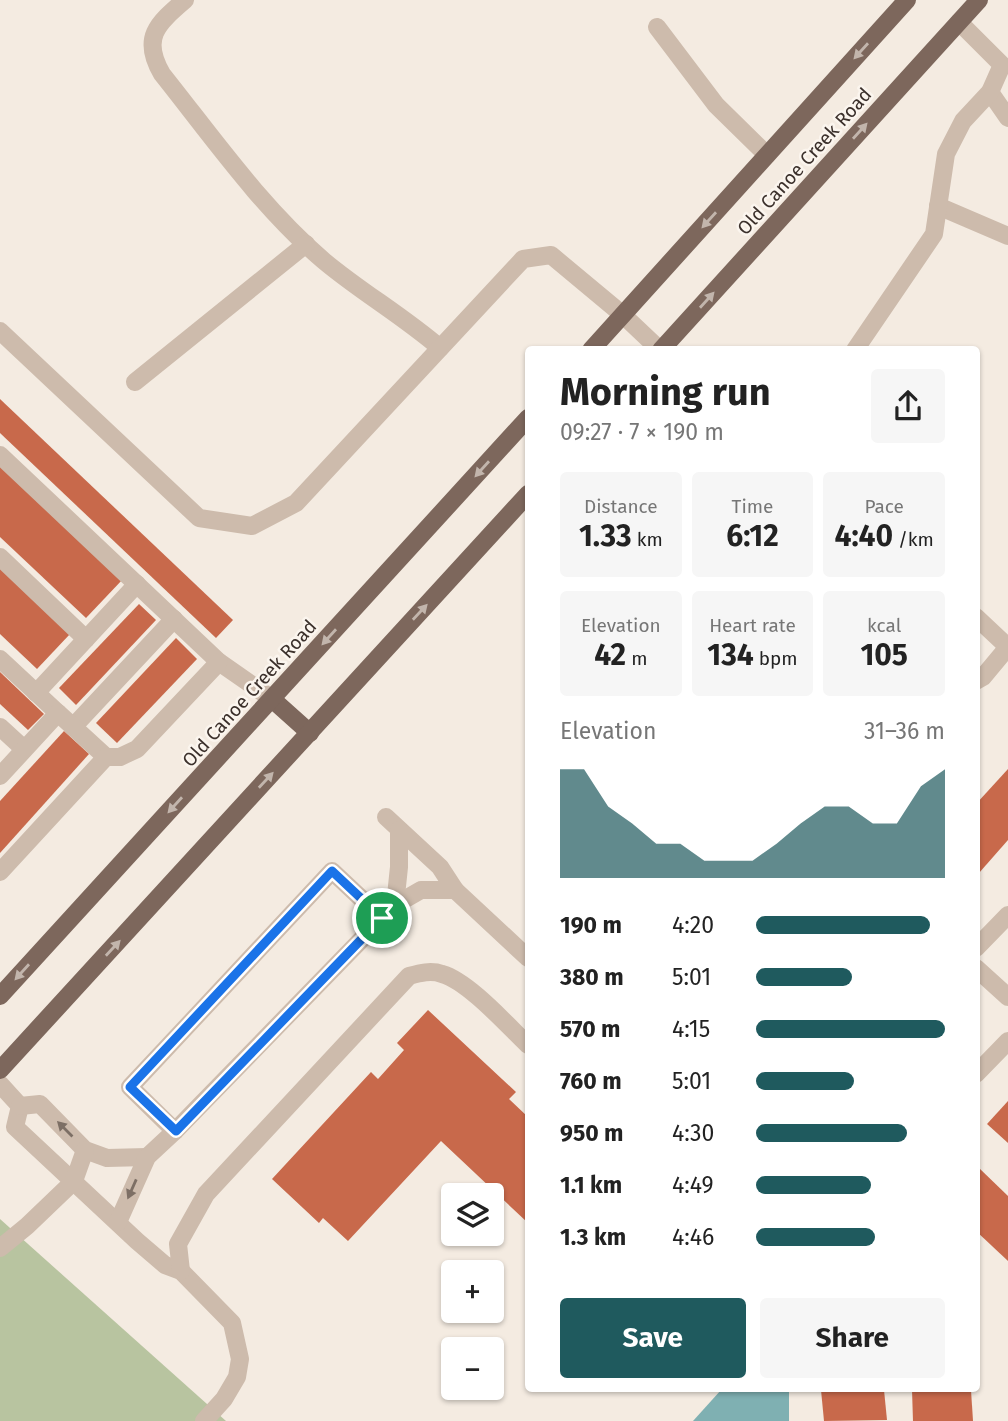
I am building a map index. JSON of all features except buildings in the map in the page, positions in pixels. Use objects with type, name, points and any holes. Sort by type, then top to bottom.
[{"type":"main road","name":"Old Canoe Creek Road","points":[[595,346],[907,0]]},
{"type":"main road","name":"Old Canoe Creek Road","points":[[664,346],[979,0]]},
{"type":"main road","name":"Old Canoe Creek Road","points":[[0,996],[525,421]]},
{"type":"main road","points":[[0,1070],[525,497]]},
{"type":"main road","points":[[272,699],[310,733]]},
{"type":"street","points":[[186,0],[169,14],[150,45],[153,58],[162,74],[265,204],[324,261],[440,348]]},
{"type":"street","points":[[858,346],[934,234],[946,154],[963,121],[990,92],[1005,64],[959,22]]},
{"type":"street","points":[[657,27],[716,106],[767,155]]},
{"type":"street","points":[[990,92],[1008,118]]},
{"type":"street","points":[[938,206],[1008,236]]},
{"type":"street","points":[[135,382],[306,244]]},
{"type":"street","points":[[0,331],[199,518],[252,526],[296,503],[523,259],[551,256],[623,315],[656,346]]},
{"type":"street","points":[[0,455],[137,584],[213,662],[272,699]]},
{"type":"street","points":[[0,557],[86,639]]},
{"type":"street","points":[[36,693],[137,584]]},
{"type":"street","points":[[74,727],[173,619]]},
{"type":"street","points":[[980,621],[1008,647],[980,679]]},
{"type":"street","points":[[0,659],[106,757],[120,757],[137,750],[213,662]]},
{"type":"street","points":[[0,776],[58,713]]},
{"type":"street","points":[[0,727],[24,749]]},
{"type":"street","points":[[0,872],[106,757]]},
{"type":"street","points":[[388,911],[399,867],[393,823],[440,867],[455,890],[525,955]]},
{"type":"street","points":[[176,1131],[130,1087],[332,871],[388,911]]},
{"type":"street","points":[[118,1222],[147,1157],[176,1131],[388,911],[421,890],[455,890]]},
{"type":"street","points":[[980,944],[1008,915]]},
{"type":"street","points":[[181,1271],[178,1244],[206,1194],[409,976],[427,972],[443,974],[462,984],[525,1042]]},
{"type":"street","points":[[980,972],[1008,997]]},
{"type":"street","points":[[980,1070],[1008,1041]]},
{"type":"street","points":[[0,1084],[20,1106]]},
{"type":"street","points":[[20,1106],[40,1104],[85,1150],[107,1158],[147,1157]]},
{"type":"street","points":[[20,1106],[15,1127],[165,1265],[181,1271],[232,1323],[240,1359],[237,1377],[224,1399],[204,1421]]},
{"type":"street","points":[[0,1248],[74,1181],[85,1150]]},
{"type":"green space","points":[[0,1219],[226,1421],[0,1421]]},
{"type":"water","points":[[719,1392],[789,1392],[789,1421],[693,1421]]},
{"type":"route","points":[[332,871],[382,918],[176,1131],[130,1087],[332,871]]}]
